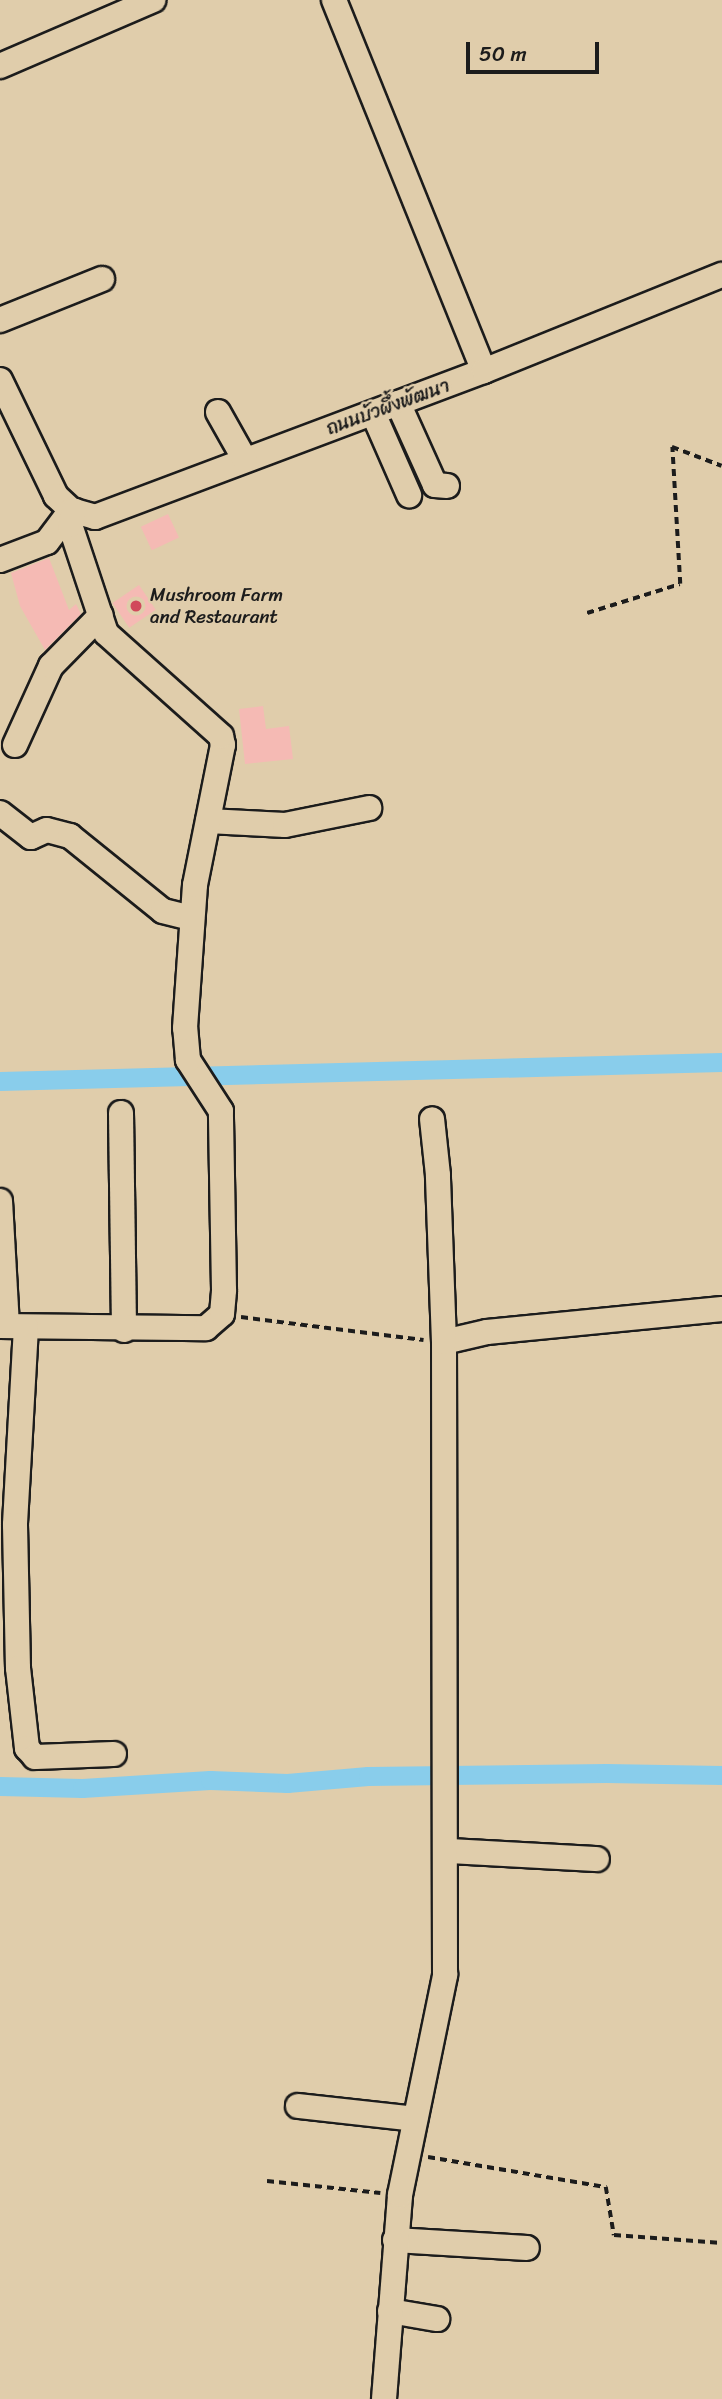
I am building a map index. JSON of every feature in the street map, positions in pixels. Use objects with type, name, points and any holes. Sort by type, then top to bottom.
[{"type":"street","points":[[0,66],[153,0]]},
{"type":"street","points":[[334,0],[484,371]]},
{"type":"street","name":"ถนนบัวผึ้งพัฒนา","points":[[67,506],[95,517],[484,371],[722,275]]},
{"type":"street","points":[[0,320],[102,279]]},
{"type":"street","points":[[0,380],[67,506],[70,525],[101,615],[114,643],[221,736],[221,764],[208,821],[192,918],[185,1028],[188,1060],[209,1087],[221,1111],[222,1314],[205,1328],[124,1330],[11,1327]]},
{"type":"street","points":[[398,403],[435,485],[447,486]]},
{"type":"street","points":[[218,412],[245,460]]},
{"type":"street","points":[[373,413],[409,495]]},
{"type":"street","points":[[0,560],[47,542],[67,506]]},
{"type":"street","points":[[15,744],[51,666],[101,615]]},
{"type":"street","points":[[208,821],[285,825],[369,808]]},
{"type":"street","points":[[0,813],[31,837],[58,830],[70,836],[163,911],[192,918]]},
{"type":"street","points":[[121,1114],[124,1330]]},
{"type":"street","points":[[384,2399],[400,2195],[445,1975],[447,1851],[444,1774],[444,1342],[438,1175],[432,1119]]},
{"type":"street","points":[[0,1201],[11,1327],[18,1668],[27,1748],[35,1757],[114,1754]]},
{"type":"street","points":[[444,1342],[500,1330],[722,1309]]},
{"type":"street","points":[[447,1851],[597,1859]]},
{"type":"street","points":[[298,2106],[415,2119]]},
{"type":"street","points":[[395,2240],[527,2248]]},
{"type":"street","points":[[390,2311],[437,2319]]},
{"type":"path","points":[[587,613],[680,584],[672,447],[722,466]]},
{"type":"path","points":[[222,1314],[444,1342]]},
{"type":"path","points":[[408,2154],[606,2187],[614,2235],[722,2243]]},
{"type":"path","points":[[267,2181],[400,2195]]},
{"type":"building","points":[[168,514],[179,538],[152,550],[141,527]]},
{"type":"building","points":[[49,558],[69,610],[76,604],[81,614],[45,650],[20,606],[11,573]]},
{"type":"building","points":[[139,585],[156,610],[129,628],[112,603]]},
{"type":"building","points":[[263,706],[266,729],[289,726],[293,759],[245,764],[239,709]]},
{"type":"waterway","points":[[0,1081],[722,1062]]},
{"type":"waterway","points":[[0,1786],[82,1788],[210,1780],[287,1783],[368,1776],[606,1773],[722,1775]]},
{"type":"place","name":"Mushroom Farm and Restaurant","points":[[136,606]]}]
